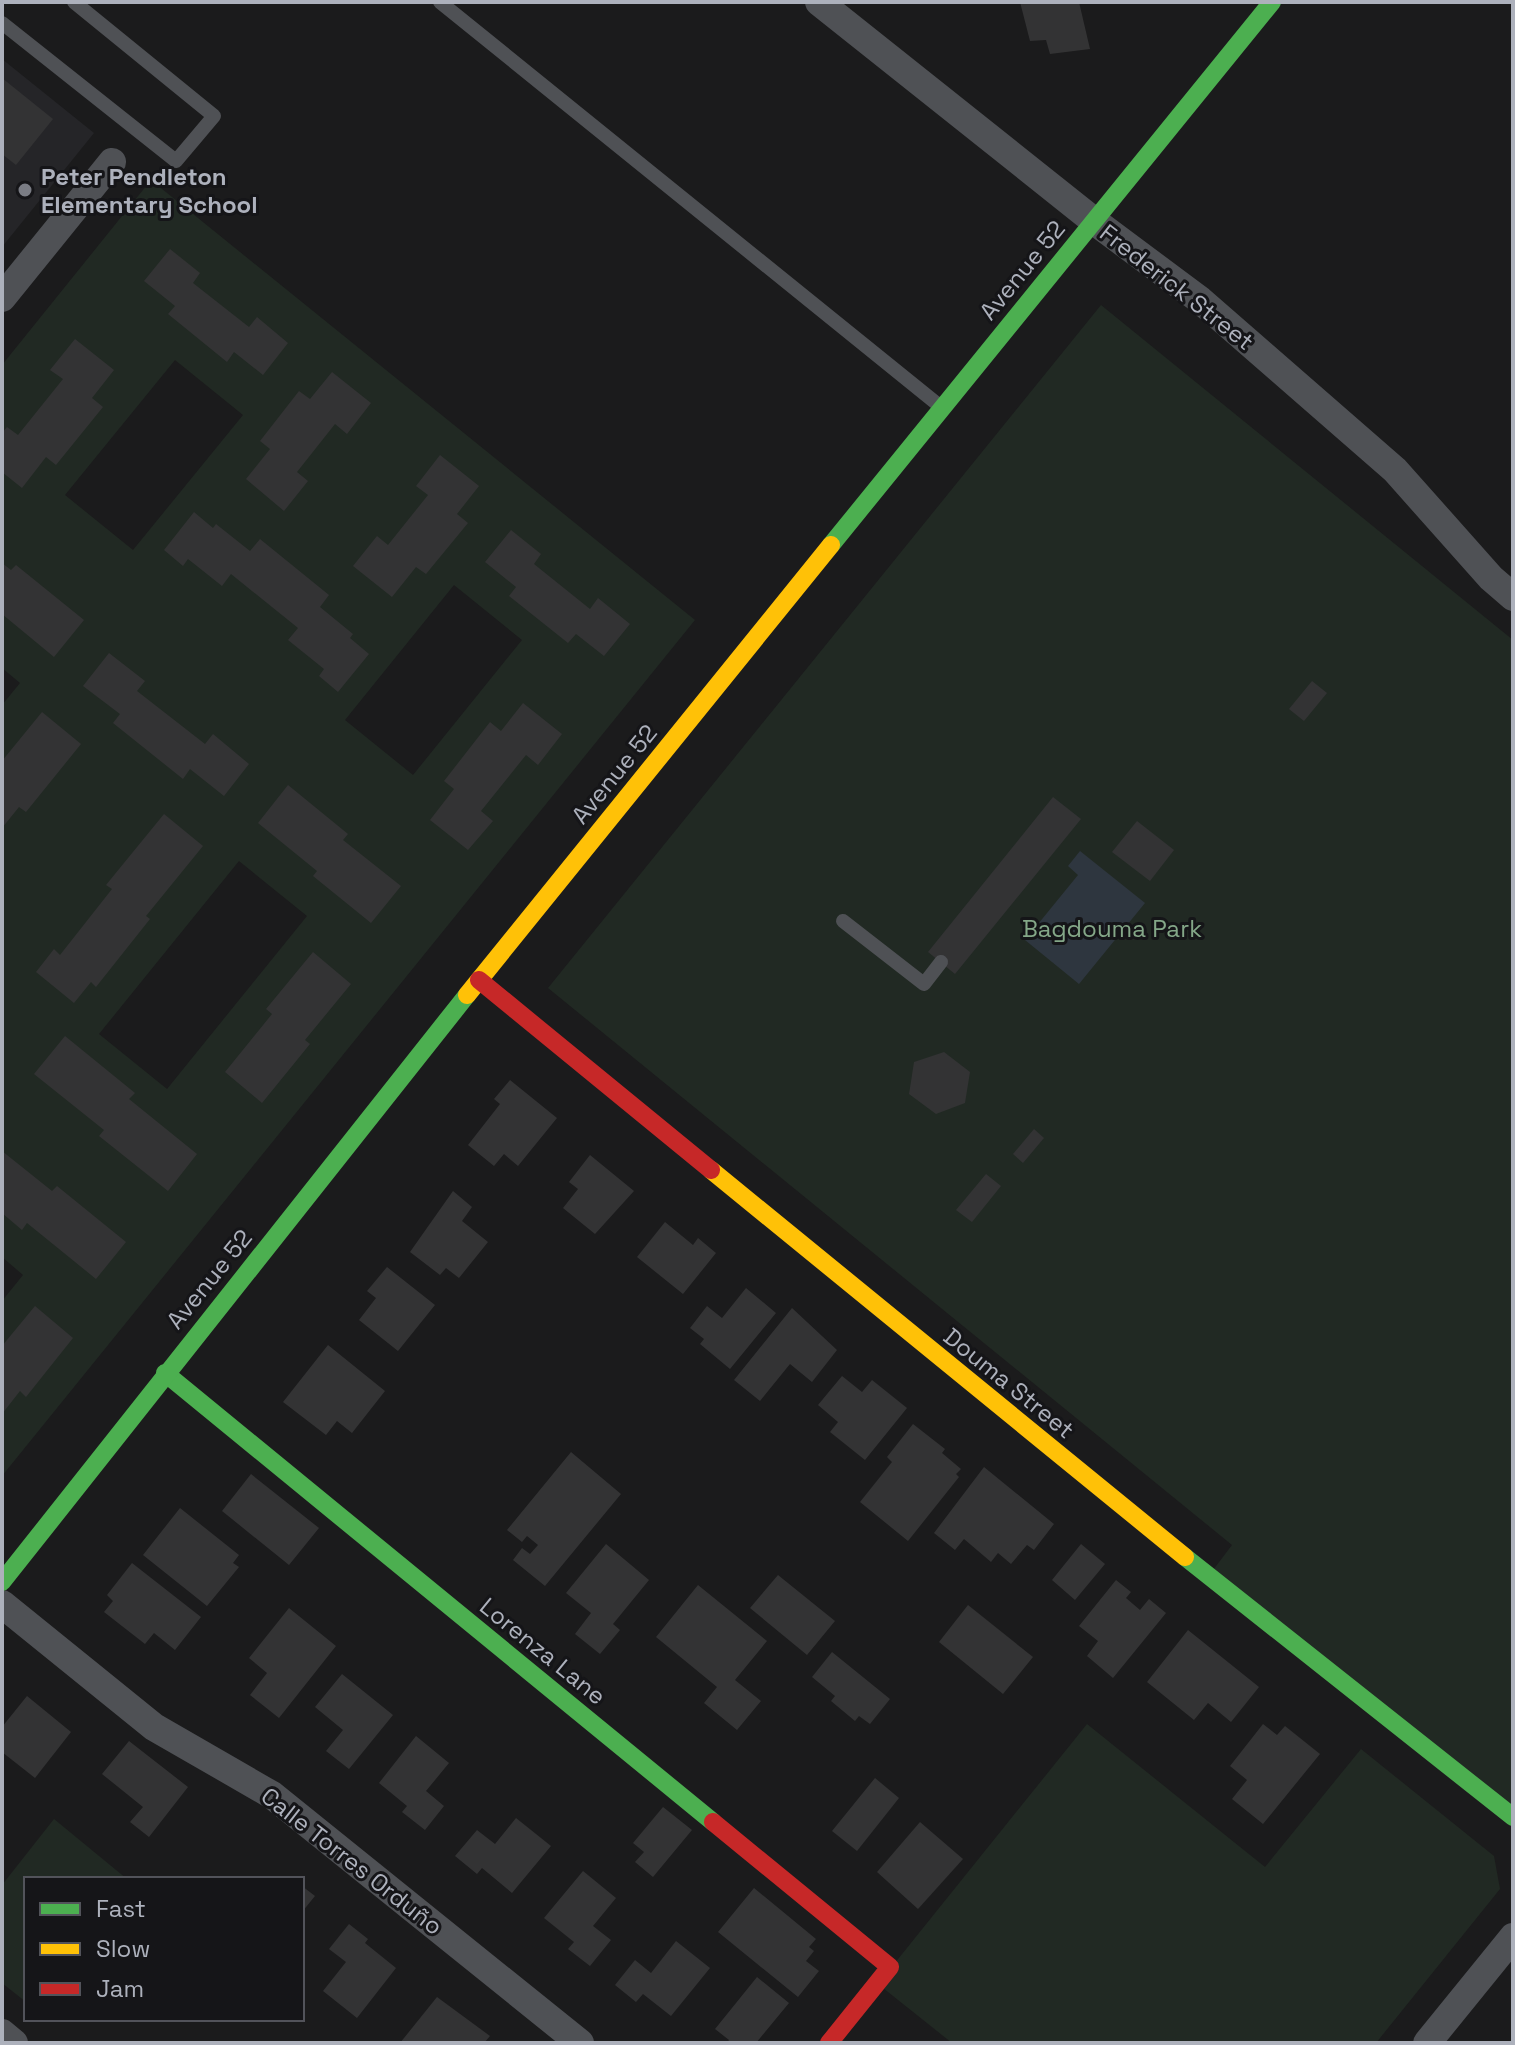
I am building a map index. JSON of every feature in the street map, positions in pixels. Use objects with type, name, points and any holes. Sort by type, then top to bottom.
[{"type":"street","name":"Frederick Street","points":[[819,2],[1094,221],[1200,300],[1395,470],[1491,578],[1513,597]]},
{"type":"street","name":"Avenue 52","points":[[2,1582],[479,980],[1272,2]]},
{"type":"street","points":[[2,298],[112,162]]},
{"type":"street","name":"Douma Street","points":[[479,980],[1262,1620],[1513,1817]]},
{"type":"street","name":"Lorenza Lane","points":[[165,1373],[890,1967],[829,2043]]},
{"type":"street","name":"Calle Torres Orduño","points":[[2,1604],[154,1727],[272,1795],[580,2043]]},
{"type":"street","points":[[1427,2043],[1513,1937]]},
{"type":"street","points":[[2,2033],[14,2043]]},
{"type":"lane","points":[[2,23],[176,161],[214,116],[74,2]]},
{"type":"lane","points":[[440,2],[941,407]]},
{"type":"lane","points":[[843,921],[924,984],[941,962]]},
{"type":"shaded area","name":"Peter Pendleton Elementary School","points":[[2,59],[94,133],[2,247]]},
{"type":"shaded area","points":[[1080,851],[1145,903],[1079,984],[1025,940],[1078,875],[1068,866]]},
{"type":"green space","points":[[151,180],[695,620],[2,1476],[2,1301],[23,1275],[2,1257],[2,705],[20,683],[2,668],[2,365]],"holes":[[[175,360],[243,415],[133,550],[65,495]],[[454,585],[522,640],[413,775],[345,720]],[[239,861],[307,916],[167,1089],[99,1034]]]},
{"type":"green space","name":"Bagdouma Park","points":[[1101,305],[1513,640],[1513,1827],[1207,1578],[1232,1545],[548,988]]},
{"type":"green space","points":[[1087,1724],[1265,1867],[1361,1749],[1494,1856],[1500,1889],[1376,2043],[952,2043],[878,1984]]},
{"type":"green space","points":[[54,1819],[125,1877],[24,1877],[24,2000],[2,1983],[2,1885]]},
{"type":"building","points":[[1020,2],[1079,2],[1090,49],[1050,54],[1046,40],[1030,41]]},
{"type":"building","points":[[2,78],[53,119],[16,165],[2,154]]},
{"type":"building","points":[[170,249],[200,273],[193,283],[249,327],[257,317],[288,343],[263,375],[234,352],[227,362],[168,314],[175,306],[144,281]]},
{"type":"building","points":[[75,339],[114,370],[92,398],[103,407],[56,465],[46,457],[22,488],[2,472],[2,433],[7,427],[18,435],[63,379],[50,370]]},
{"type":"building","points":[[332,372],[371,403],[347,434],[335,424],[297,472],[308,481],[284,511],[246,479],[270,449],[260,441],[299,391],[310,399]]},
{"type":"building","points":[[440,455],[479,486],[457,514],[468,523],[426,574],[416,567],[392,597],[353,566],[377,536],[388,545],[428,495],[416,486]]},
{"type":"building","points":[[194,512],[213,528],[216,524],[250,551],[260,539],[329,595],[320,607],[353,634],[350,638],[369,654],[338,692],[319,676],[324,669],[288,640],[298,628],[231,574],[222,586],[188,559],[183,566],[164,550]]},
{"type":"building","points":[[511,530],[541,554],[534,564],[590,609],[598,598],[630,624],[604,656],[576,634],[568,643],[509,596],[516,587],[485,562]]},
{"type":"building","points":[[2,563],[11,570],[16,565],[84,620],[54,657],[2,614]]},
{"type":"building","points":[[109,653],[145,681],[137,691],[205,744],[213,734],[249,764],[224,796],[190,769],[183,779],[113,723],[120,714],[83,686]]},
{"type":"building","points":[[1312,681],[1327,693],[1304,721],[1289,709]]},
{"type":"building","points":[[523,703],[562,734],[538,765],[526,755],[481,811],[493,821],[468,850],[430,820],[454,789],[444,781],[490,722],[501,731]]},
{"type":"building","points":[[42,712],[81,744],[26,812],[19,807],[2,828],[2,761]]},
{"type":"building","points":[[288,785],[348,834],[343,840],[401,886],[371,923],[313,876],[317,871],[258,823]]},
{"type":"building","points":[[1053,797],[1081,819],[955,974],[928,952]]},
{"type":"building","points":[[164,814],[203,846],[146,916],[150,919],[96,987],[91,982],[74,1003],[36,972],[54,949],[60,955],[112,889],[106,885]]},
{"type":"building","points":[[1137,821],[1174,850],[1150,881],[1112,852]]},
{"type":"building","points":[[313,952],[351,984],[305,1040],[310,1044],[262,1103],[225,1072],[272,1014],[266,1009]]},
{"type":"building","points":[[65,1036],[135,1093],[129,1099],[197,1154],[168,1191],[99,1136],[104,1130],[34,1074]]},
{"type":"building","points":[[944,1052],[970,1072],[965,1103],[936,1114],[909,1094],[914,1062]]},
{"type":"building","points":[[510,1080],[557,1118],[518,1166],[504,1154],[494,1166],[468,1145],[500,1104],[494,1099]]},
{"type":"building","points":[[1034,1129],[1044,1138],[1023,1163],[1013,1154]]},
{"type":"building","points":[[2,1151],[52,1191],[57,1186],[126,1242],[96,1279],[27,1223],[22,1230],[2,1213]]},
{"type":"building","points":[[590,1155],[634,1191],[595,1234],[563,1208],[578,1189],[569,1182]]},
{"type":"building","points":[[986,1174],[1001,1186],[972,1222],[956,1210]]},
{"type":"building","points":[[453,1191],[472,1207],[462,1221],[488,1242],[459,1278],[446,1268],[440,1275],[410,1252]]},
{"type":"building","points":[[665,1222],[693,1245],[698,1238],[716,1253],[683,1294],[637,1257]]},
{"type":"building","points":[[387,1267],[435,1305],[398,1351],[359,1320],[376,1298],[367,1291]]},
{"type":"building","points":[[746,1288],[776,1313],[730,1369],[700,1344],[704,1339],[690,1328],[707,1306],[722,1318]]},
{"type":"building","points":[[35,1306],[73,1338],[26,1397],[20,1391],[2,1414],[2,1346]]},
{"type":"building","points":[[792,1308],[837,1350],[812,1382],[790,1364],[760,1401],[734,1380]]},
{"type":"building","points":[[328,1345],[385,1391],[352,1433],[337,1421],[326,1435],[283,1402]]},
{"type":"building","points":[[842,1376],[862,1392],[872,1380],[907,1408],[865,1460],[830,1432],[838,1422],[818,1405]]},
{"type":"building","points":[[913,1424],[945,1449],[942,1453],[961,1469],[956,1474],[959,1477],[908,1541],[860,1502],[892,1462],[887,1457]]},
{"type":"building","points":[[571,1452],[621,1494],[545,1586],[513,1560],[522,1548],[530,1554],[538,1545],[527,1536],[522,1542],[507,1530]]},
{"type":"building","points":[[984,1467],[1054,1524],[1034,1550],[1027,1545],[1011,1564],[998,1553],[991,1562],[964,1539],[955,1550],[934,1533]]},
{"type":"building","points":[[251,1474],[319,1528],[289,1565],[222,1511]]},
{"type":"building","points":[[180,1508],[239,1555],[233,1563],[239,1567],[207,1606],[143,1555]]},
{"type":"building","points":[[606,1544],[649,1580],[613,1624],[620,1630],[600,1654],[575,1634],[591,1613],[566,1593]]},
{"type":"building","points":[[1081,1544],[1105,1564],[1075,1600],[1052,1580]]},
{"type":"building","points":[[132,1563],[201,1617],[175,1650],[154,1633],[145,1644],[104,1612],[113,1601],[107,1595]]},
{"type":"building","points":[[778,1575],[835,1621],[807,1655],[750,1608]]},
{"type":"building","points":[[1116,1580],[1131,1592],[1126,1598],[1140,1610],[1149,1599],[1166,1613],[1113,1678],[1087,1656],[1098,1641],[1079,1626]]},
{"type":"building","points":[[698,1585],[767,1641],[735,1680],[761,1701],[737,1730],[704,1703],[717,1687],[656,1637]]},
{"type":"building","points":[[968,1605],[1033,1657],[1003,1694],[939,1642]]},
{"type":"building","points":[[289,1608],[336,1646],[279,1718],[250,1695],[267,1673],[249,1658]]},
{"type":"building","points":[[1188,1630],[1259,1687],[1231,1722],[1208,1703],[1194,1720],[1147,1682]]},
{"type":"building","points":[[832,1652],[890,1699],[870,1724],[859,1716],[855,1721],[831,1701],[835,1696],[812,1677]]},
{"type":"building","points":[[342,1674],[393,1715],[349,1769],[326,1751],[343,1730],[315,1707]]},
{"type":"building","points":[[27,1696],[71,1732],[35,1778],[2,1752],[2,1727]]},
{"type":"building","points":[[1263,1724],[1277,1735],[1285,1726],[1320,1754],[1263,1824],[1232,1799],[1247,1780],[1230,1766]]},
{"type":"building","points":[[416,1736],[449,1763],[426,1791],[444,1806],[425,1830],[402,1812],[407,1806],[379,1783]]},
{"type":"building","points":[[129,1741],[188,1787],[149,1837],[130,1822],[143,1807],[102,1774]]},
{"type":"building","points":[[875,1778],[899,1798],[857,1851],[832,1831]]},
{"type":"building","points":[[663,1807],[692,1830],[653,1877],[635,1862],[644,1852],[633,1843]]},
{"type":"building","points":[[516,1818],[551,1846],[512,1893],[482,1868],[477,1874],[455,1856],[477,1830],[495,1844]]},
{"type":"building","points":[[920,1822],[963,1859],[918,1909],[877,1872]]},
{"type":"building","points":[[583,1871],[616,1898],[593,1926],[611,1940],[590,1966],[568,1949],[574,1942],[544,1918]]},
{"type":"building","points":[[304,1888],[315,1896],[304,1910]]},
{"type":"building","points":[[754,1888],[816,1939],[809,1947],[814,1951],[806,1961],[819,1971],[798,1997],[718,1932]]},
{"type":"building","points":[[349,1924],[368,1939],[365,1943],[396,1968],[357,2018],[323,1991],[346,1962],[329,1949]]},
{"type":"building","points":[[676,1941],[710,1968],[671,2016],[643,1994],[636,2002],[615,1985],[635,1960],[651,1973]]},
{"type":"building","points":[[757,1977],[789,2003],[756,2043],[727,2043],[729,2040],[715,2029]]},
{"type":"building","points":[[437,1997],[490,2036],[484,2043],[400,2043]]},
{"type":"traffic: fast","points":[[831,545],[1272,2]]},
{"type":"traffic: fast","points":[[2,1582],[467,995]]},
{"type":"traffic: fast","points":[[165,1373],[713,1822]]},
{"type":"traffic: fast","points":[[1185,1557],[1513,1817]]},
{"type":"traffic: slow","points":[[467,995],[831,545]]},
{"type":"traffic: slow","points":[[711,1170],[1185,1557]]},
{"type":"traffic: jam","points":[[479,980],[711,1170]]},
{"type":"traffic: jam","points":[[713,1822],[890,1967],[829,2043]]},
{"type":"place","name":"Peter Pendleton Elementary School","points":[[25,190]]}]
